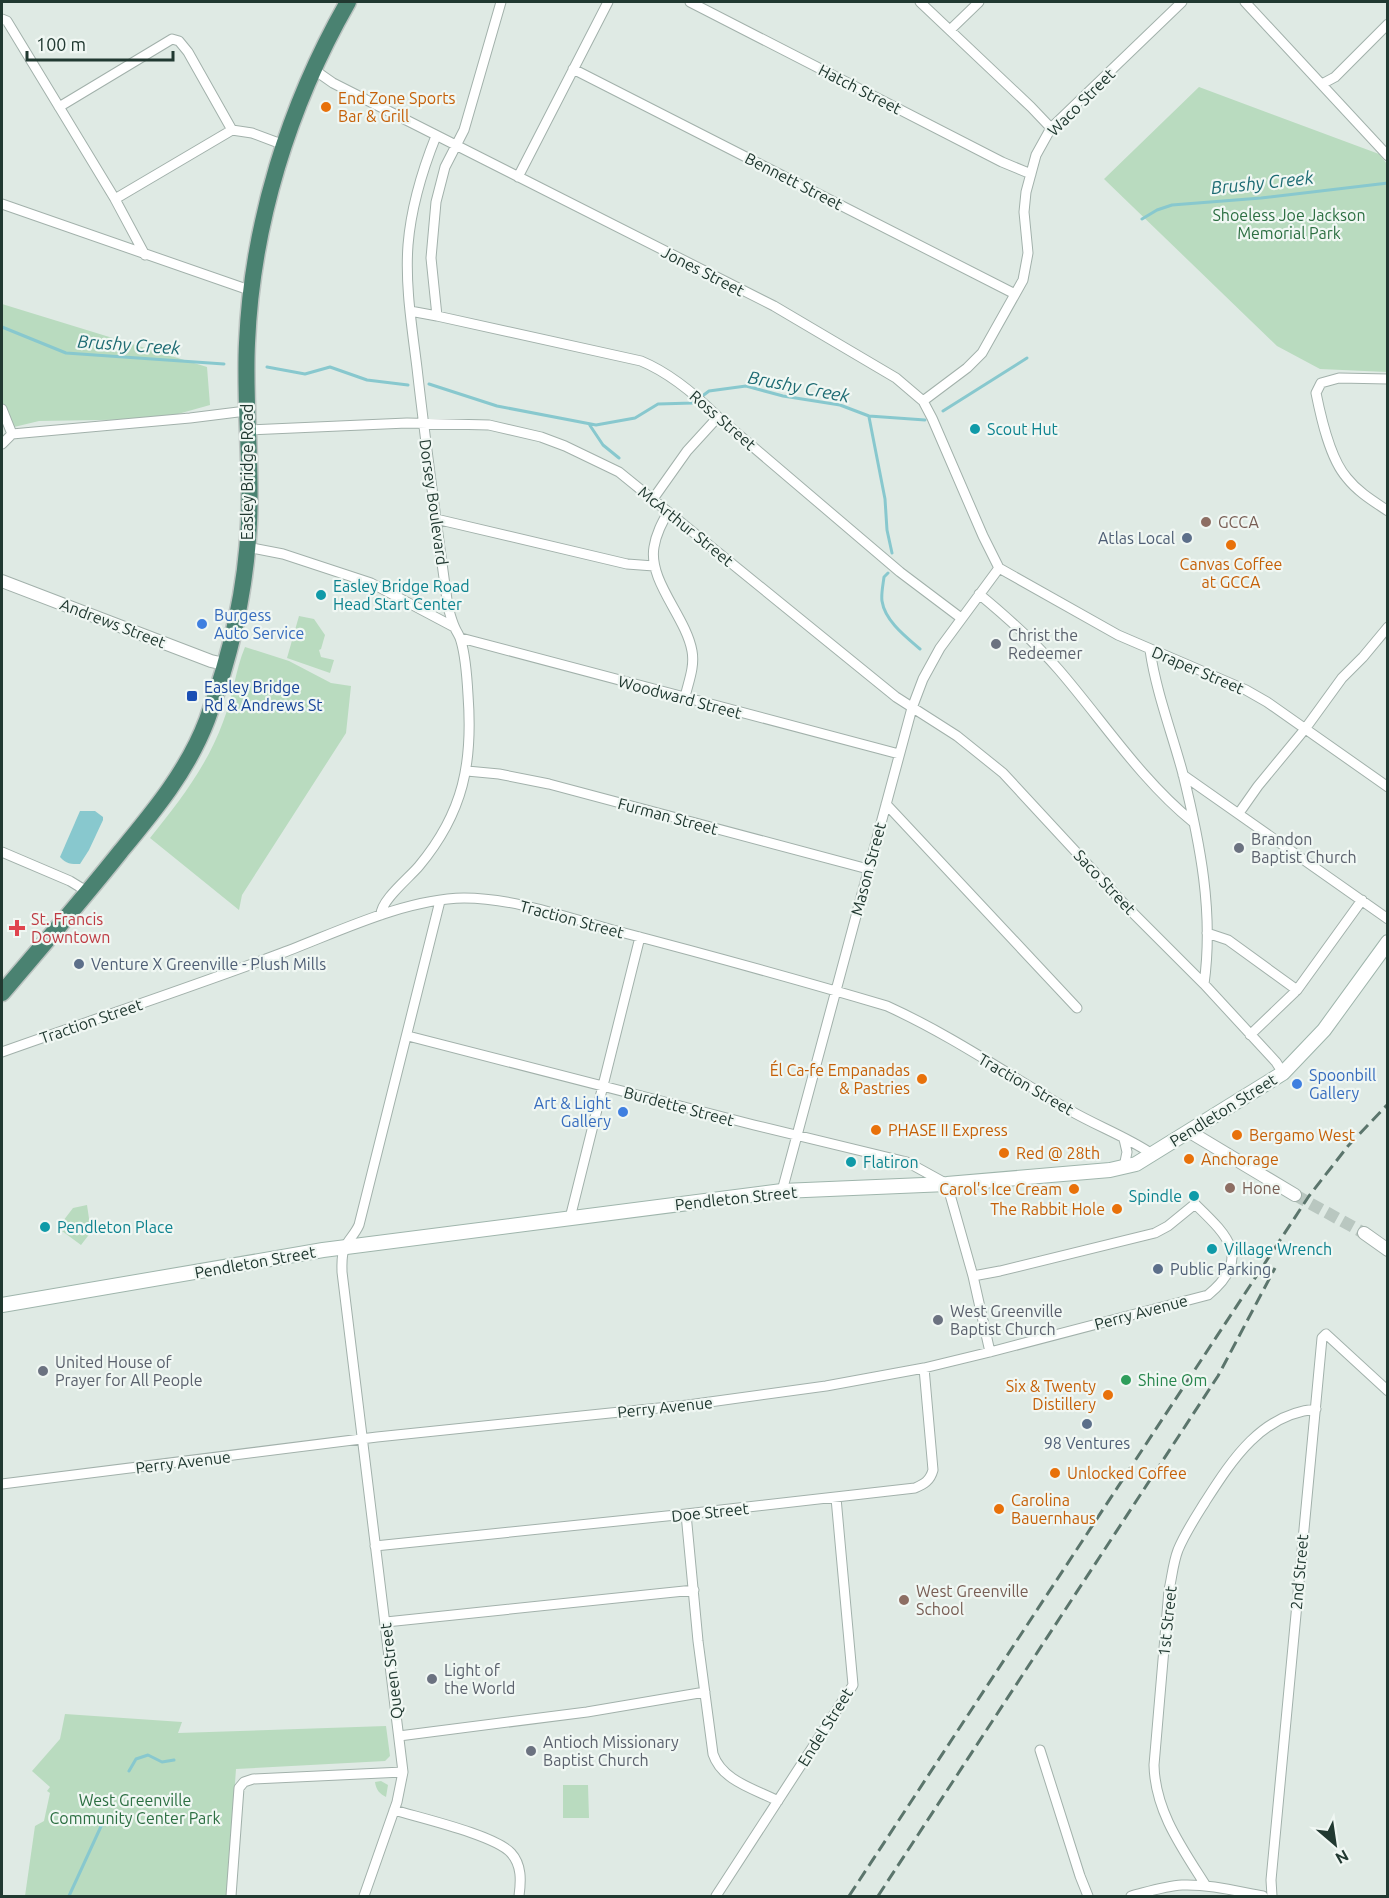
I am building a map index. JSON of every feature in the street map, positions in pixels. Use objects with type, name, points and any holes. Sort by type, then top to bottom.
[{"type":"highway","name":"Easley Bridge Road","points":[[2,993],[167,794],[191,756],[207,719],[224,664],[239,602],[247,548],[249,502],[246,411],[247,345],[252,291],[263,225],[284,145],[312,69],[348,2]]},
{"type":"main road","name":"Pendleton Street","points":[[2,1305],[345,1248],[782,1191],[947,1184],[1110,1170],[1136,1164],[1283,1073],[1324,1030],[1388,942]]},
{"type":"street","points":[[410,311],[437,316],[431,258],[433,219],[445,167],[470,112],[501,2]]},
{"type":"street","points":[[518,177],[608,2]]},
{"type":"street","name":"Hatch Street","points":[[690,2],[1002,162],[1031,174]]},
{"type":"street","points":[[920,2],[1051,128]]},
{"type":"street","points":[[950,30],[979,2]]},
{"type":"street","name":"Waco Street","points":[[923,401],[968,369],[982,353],[1023,279],[1028,262],[1025,201],[1036,155],[1051,128],[1182,2]]},
{"type":"street","points":[[1245,2],[1388,156]]},
{"type":"street","points":[[3,19],[59,107],[145,255]]},
{"type":"street","points":[[1322,84],[1335,77],[1388,24]]},
{"type":"street","points":[[59,107],[172,39],[179,42],[188,52],[232,130]]},
{"type":"street","name":"Jones Street","points":[[312,69],[333,83],[436,136],[774,306],[896,378],[923,401],[988,549],[999,568]]},
{"type":"street","name":"Bennett Street","points":[[573,69],[1015,294]]},
{"type":"street","points":[[114,199],[232,130],[252,133],[284,145]]},
{"type":"street","name":"Dorsey Boulevard","points":[[381,915],[381,910],[388,900],[420,865],[448,823],[467,771],[470,728],[465,661],[461,638],[454,627],[448,607],[423,424],[407,268],[410,228],[418,189],[436,136]]},
{"type":"street","points":[[2,204],[252,291]]},
{"type":"street","name":"Ross Street","points":[[437,316],[641,361],[664,372],[697,396],[718,417],[900,572],[961,618]]},
{"type":"street","points":[[1388,379],[1326,380],[1318,386],[1316,393],[1326,433],[1341,471],[1353,485],[1388,511]]},
{"type":"street","points":[[2,409],[12,434]]},
{"type":"street","points":[[2,444],[12,434],[246,411]]},
{"type":"street","points":[[653,499],[687,451],[718,417]]},
{"type":"street","name":"McArthur Street","points":[[247,430],[423,424],[489,425],[541,437],[606,465],[653,499],[912,708]]},
{"type":"street","points":[[668,512],[657,536],[654,566],[692,651],[692,668],[685,697]]},
{"type":"street","points":[[436,519],[627,564],[654,566]]},
{"type":"street","points":[[247,548],[283,554],[355,577],[383,589],[454,627]]},
{"type":"street","name":"Mason Street","points":[[782,1191],[912,708],[931,662],[999,568]]},
{"type":"street","name":"Draper Street","points":[[999,568],[1087,618],[1150,650],[1189,664],[1246,690],[1388,788]]},
{"type":"street","name":"Andrews Street","points":[[2,581],[224,664]]},
{"type":"street","points":[[979,594],[1037,646],[1133,760],[1193,822]]},
{"type":"street","points":[[1239,813],[1342,678],[1388,627]]},
{"type":"street","name":"Woodward Street","points":[[461,638],[899,754]]},
{"type":"street","points":[[1377,641],[1387,647]]},
{"type":"street","points":[[1150,650],[1153,670],[1183,775],[1205,878],[1207,933],[1204,984]]},
{"type":"street","name":"Saco Street","points":[[912,708],[957,736],[1003,773],[1127,907],[1204,984],[1276,1062],[1283,1073]]},
{"type":"street","name":"Furman Street","points":[[467,771],[507,775],[549,784],[868,869]]},
{"type":"street","points":[[1183,775],[1388,919]]},
{"type":"street","points":[[886,804],[1077,1008]]},
{"type":"street","points":[[2,852],[70,880],[88,892]]},
{"type":"street","name":"Traction Street","points":[[2,1052],[381,915],[440,901],[462,898],[487,899],[513,903],[887,1006],[915,1019],[1073,1112],[1140,1145],[1152,1154]]},
{"type":"street","points":[[1250,1035],[1297,990],[1362,900]]},
{"type":"street","points":[[345,1248],[358,1225],[408,1036],[440,901]]},
{"type":"street","points":[[1207,933],[1228,940],[1297,990]]},
{"type":"street","points":[[570,1218],[640,937]]},
{"type":"street","name":"Burdette Street","points":[[408,1036],[907,1162],[947,1184]]},
{"type":"street","points":[[1190,1132],[1295,1195]]},
{"type":"street","points":[[1124,1139],[1127,1152],[1124,1167]]},
{"type":"street","points":[[947,1184],[973,1276],[990,1352]]},
{"type":"street","name":"Perry Avenue","points":[[2,1484],[363,1439],[699,1404],[826,1386],[924,1368],[1208,1295],[1226,1277],[1232,1255],[1230,1242],[1195,1204],[1161,1231],[973,1276]]},
{"type":"street","points":[[1364,1233],[1388,1250]]},
{"type":"street","name":"Queen Street","points":[[345,1248],[342,1272],[404,1772],[401,1790],[364,1896]]},
{"type":"street","name":"2nd Street","points":[[1272,1896],[1271,1880],[1277,1806],[1322,1338],[1326,1334],[1339,1344],[1388,1391]]},
{"type":"street","name":"Doe Street","points":[[375,1546],[915,1488],[925,1484],[931,1477],[933,1458],[924,1368]]},
{"type":"street","name":"1st Street","points":[[1206,1886],[1164,1815],[1155,1781],[1155,1753],[1173,1565],[1186,1533],[1242,1448],[1258,1433],[1282,1418],[1301,1410],[1316,1409]]},
{"type":"street","name":"Endel Street","points":[[716,1896],[853,1685],[836,1498]]},
{"type":"street","points":[[686,1514],[705,1692],[712,1748],[717,1764],[734,1779],[778,1801]]},
{"type":"street","points":[[386,1622],[694,1590]]},
{"type":"street","points":[[399,1736],[587,1712],[705,1692]]},
{"type":"street","points":[[1040,1750],[1088,1896]]},
{"type":"street","points":[[231,1896],[239,1788],[244,1782],[253,1779],[404,1772]]},
{"type":"street","points":[[394,1810],[496,1841],[512,1853],[521,1871],[519,1896]]},
{"type":"street","points":[[1131,1896],[1180,1885],[1206,1886],[1263,1896]]},
{"type":"green space","name":"Shoeless Joe Jackson Memorial Park","points":[[1199,87],[1379,154],[1387,164],[1387,372],[1320,369],[1277,346],[1104,179]]},
{"type":"green space","points":[[2,304],[207,367],[210,405],[160,419],[39,421],[10,428],[2,422]]},
{"type":"green space","points":[[299,616],[314,619],[325,635],[319,650],[321,657],[334,660],[330,673],[287,658]]},
{"type":"green space","points":[[245,647],[289,661],[331,683],[351,686],[346,733],[242,895],[239,910],[150,838],[182,797],[209,754],[226,713]]},
{"type":"green space","points":[[87,1205],[91,1232],[81,1245],[62,1231],[69,1230],[68,1224],[60,1225],[73,1208]]},
{"type":"green space","name":"West Greenville Community Center Park","points":[[65,1714],[182,1722],[178,1733],[386,1726],[390,1756],[385,1761],[236,1769],[227,1896],[25,1896],[35,1826],[44,1821],[50,1793],[47,1791],[50,1787],[32,1771],[60,1739]]},
{"type":"green space","points":[[381,1781],[388,1785],[386,1797],[379,1791],[375,1782]]},
{"type":"green space","points":[[563,1785],[588,1785],[589,1818],[563,1818]]},
{"type":"water","points":[[80,811],[95,811],[103,817],[103,820],[80,864],[71,864],[60,857]]},
{"type":"waterway","name":"Brushy Creek","points":[[1142,219],[1157,210],[1172,205],[1261,198],[1388,183]]},
{"type":"waterway","name":"Brushy Creek","points":[[2,327],[66,353],[224,364]]},
{"type":"waterway","name":"Brushy Creek","points":[[943,411],[1027,358]]},
{"type":"waterway","name":"Brushy Creek","points":[[267,367],[305,374],[330,367],[367,380],[408,385]]},
{"type":"waterway","name":"Brushy Creek","points":[[429,384],[497,406],[596,425],[635,418],[658,404],[693,403],[709,391],[746,386],[783,396],[840,405],[869,416],[925,420]]},
{"type":"waterway","points":[[869,417],[885,499],[887,530],[892,553]]},
{"type":"waterway","points":[[589,424],[603,445],[619,458]]},
{"type":"waterway","points":[[888,573],[884,577],[882,589],[884,608],[897,628],[920,649]]},
{"type":"waterway","points":[[129,1771],[136,1759],[148,1755],[162,1762],[174,1760]]},
{"type":"waterway","points":[[69,1896],[103,1822]]},
{"type":"tunnel","points":[[1295,1195],[1364,1233]]},
{"type":"railway","points":[[849,1896],[1309,1196],[1348,1146],[1388,1104]]},
{"type":"railway","points":[[878,1896],[1218,1376],[1275,1268]]},
{"type":"place","name":"End Zone Sports Bar & Grill","points":[[326,107]]},
{"type":"place","name":"Scout Hut","points":[[975,429]]},
{"type":"place","name":"GCCA","points":[[1206,522]]},
{"type":"place","name":"Atlas Local","points":[[1187,538]]},
{"type":"place","name":"Canvas Coffee at GCCA","points":[[1231,545]]},
{"type":"place","name":"Easley Bridge Road Head Start Center","points":[[321,595]]},
{"type":"place","name":"Burgess Auto Service","points":[[202,624]]},
{"type":"place","name":"Christ the Redeemer","points":[[996,644]]},
{"type":"place","name":"Easley Bridge Rd & Andrews St","points":[[192,696]]},
{"type":"place","name":"Brandon Baptist Church","points":[[1239,848]]},
{"type":"place","name":"St. Francis Downtown","points":[[17,928]]},
{"type":"place","name":"Venture X Greenville - Plush Mills","points":[[79,964]]},
{"type":"place","name":"Él Ca-fe Empanadas & Pastries","points":[[922,1079]]},
{"type":"place","name":"Spoonbill Gallery","points":[[1297,1084]]},
{"type":"place","name":"Art & Light Gallery","points":[[623,1112]]},
{"type":"place","name":"PHASE II Express","points":[[876,1130]]},
{"type":"place","name":"Bergamo West","points":[[1237,1135]]},
{"type":"place","name":"Red @ 28th","points":[[1004,1153]]},
{"type":"place","name":"Anchorage","points":[[1189,1159]]},
{"type":"place","name":"Flatiron","points":[[851,1162]]},
{"type":"place","name":"Hone","points":[[1230,1188]]},
{"type":"place","name":"Carol's Ice Cream","points":[[1074,1189]]},
{"type":"place","name":"Spindle","points":[[1194,1196]]},
{"type":"place","name":"The Rabbit Hole","points":[[1117,1209]]},
{"type":"place","name":"Pendleton Place","points":[[45,1227]]},
{"type":"place","name":"Village Wrench","points":[[1212,1249]]},
{"type":"place","name":"Public Parking","points":[[1158,1269]]},
{"type":"place","name":"West Greenville Baptist Church","points":[[938,1320]]},
{"type":"place","name":"United House of Prayer for All People","points":[[43,1371]]},
{"type":"place","name":"Shine Om","points":[[1126,1380]]},
{"type":"place","name":"Six & Twenty Distillery","points":[[1108,1395]]},
{"type":"place","name":"98 Ventures","points":[[1087,1424]]},
{"type":"place","name":"Unlocked Coffee","points":[[1055,1473]]},
{"type":"place","name":"Carolina Bauernhaus","points":[[999,1509]]},
{"type":"place","name":"West Greenville School","points":[[904,1600]]},
{"type":"place","name":"Light of the World","points":[[432,1679]]},
{"type":"place","name":"Antioch Missionary Baptist Church","points":[[531,1751]]}]
